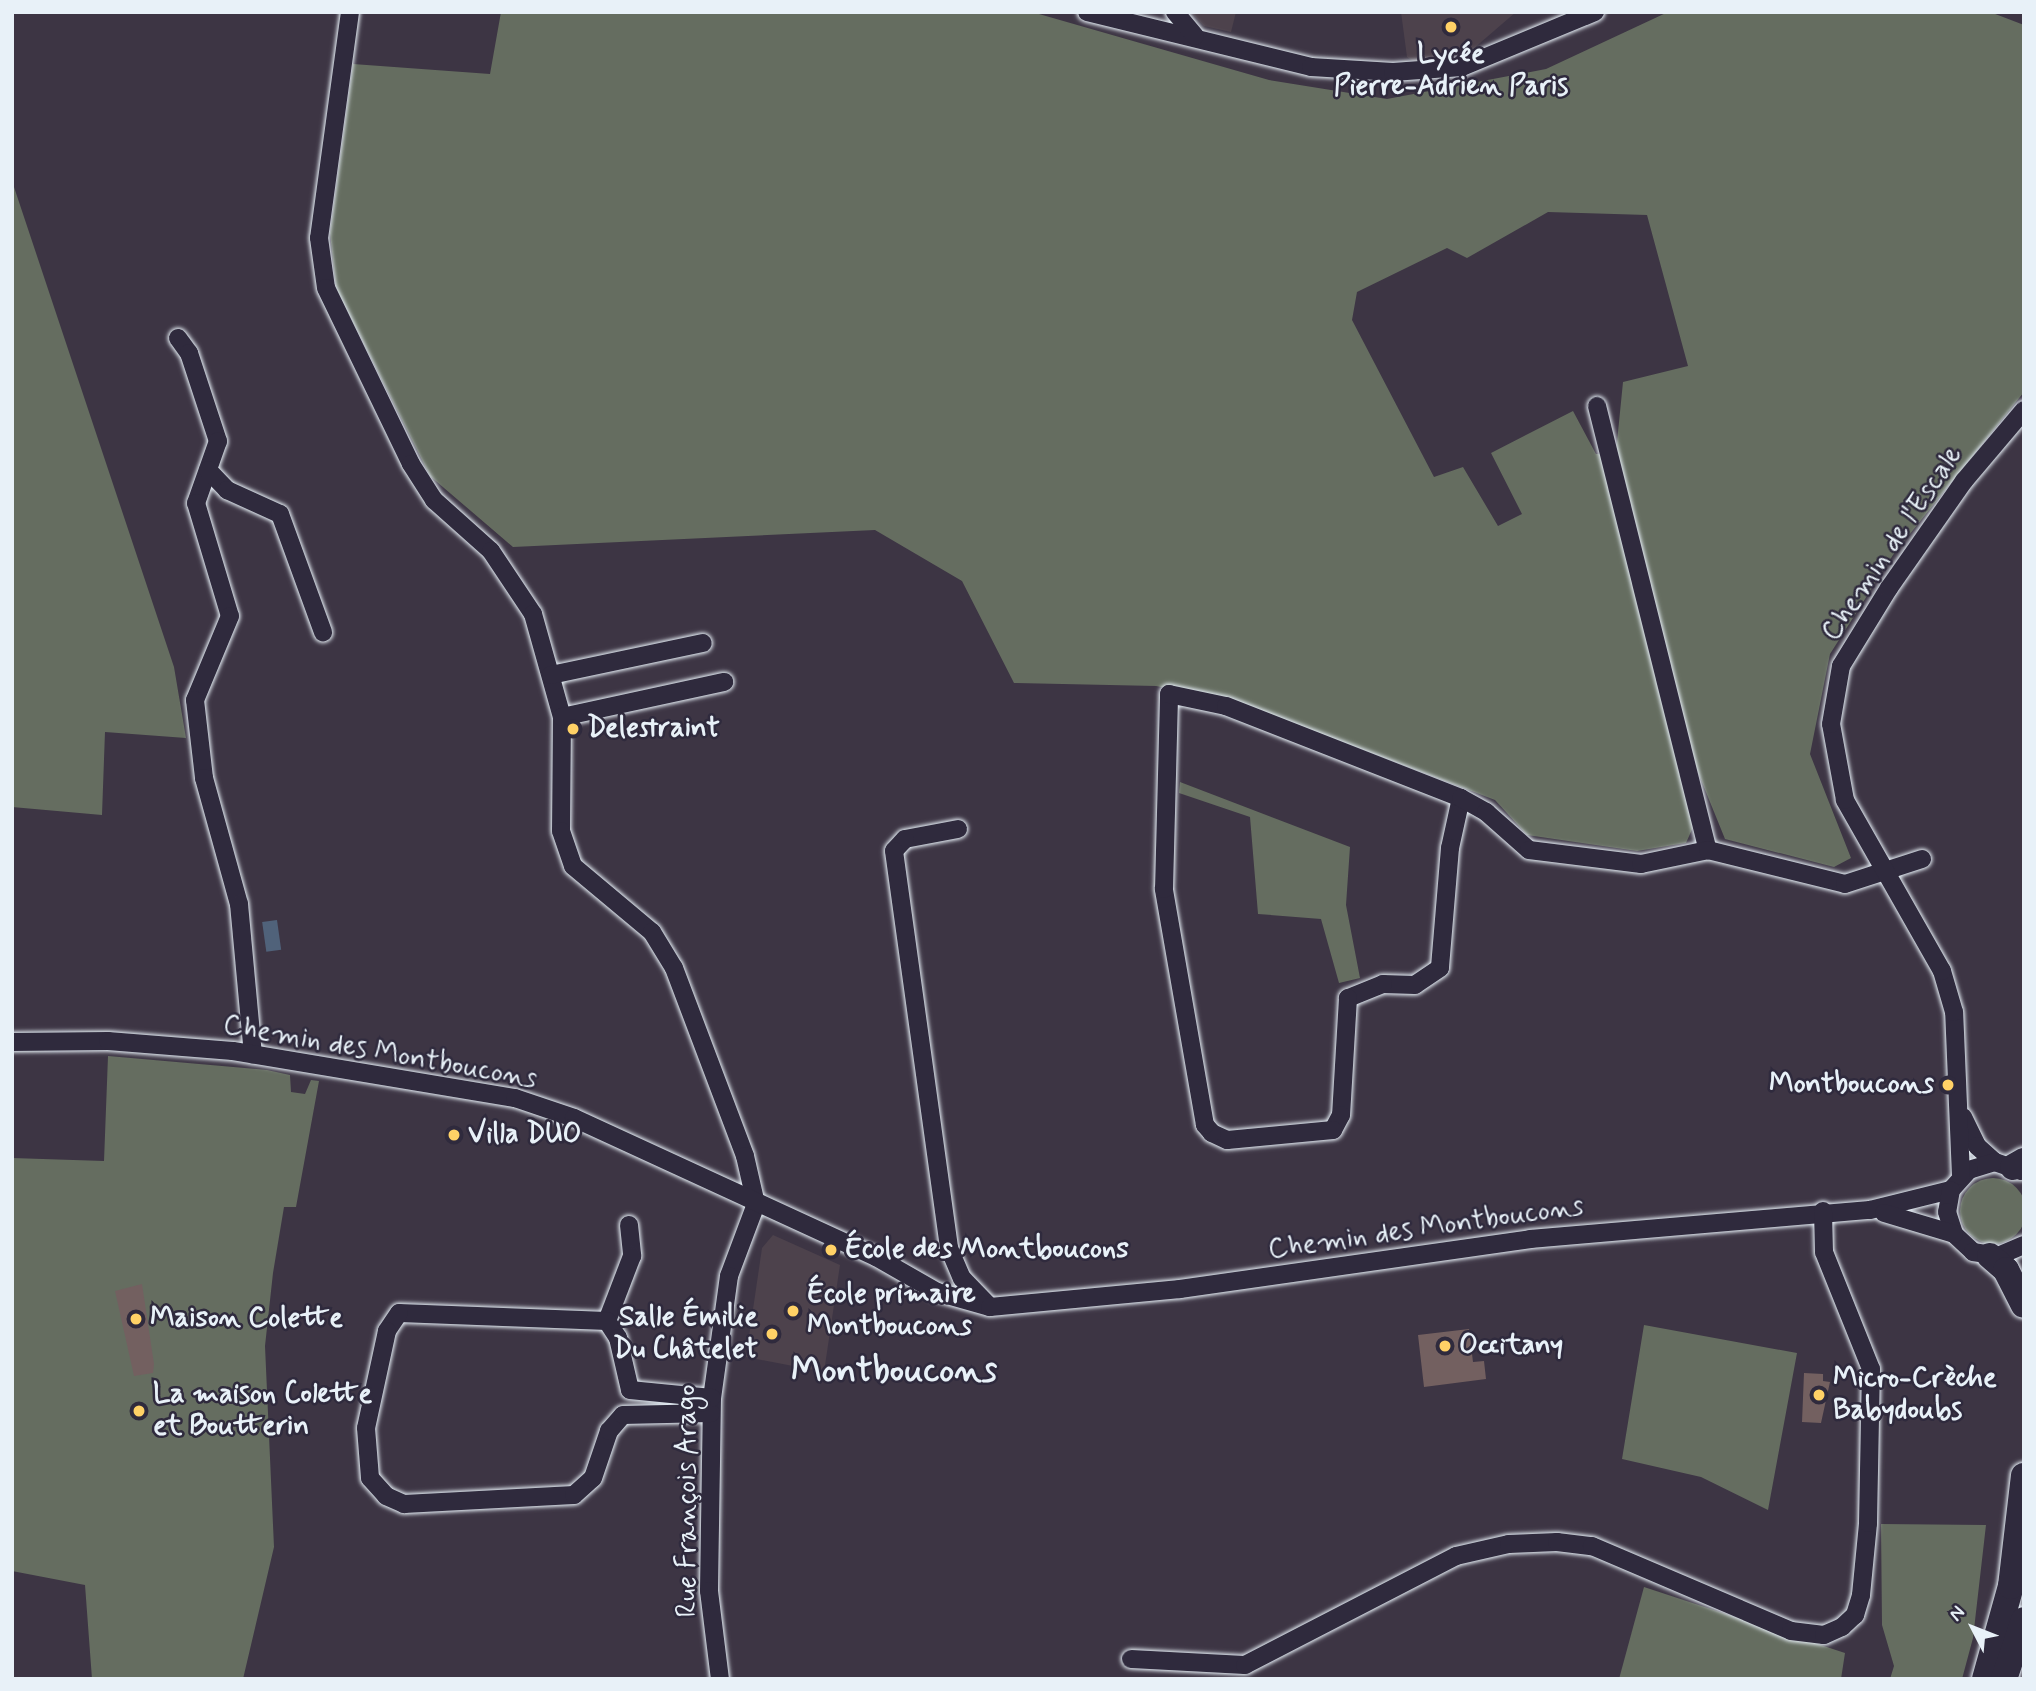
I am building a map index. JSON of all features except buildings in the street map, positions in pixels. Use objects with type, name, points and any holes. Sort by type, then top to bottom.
[{"type":"highway","points":[[1990,1256],[2006,1270],[2024,1305]]},
{"type":"highway","points":[[1985,1679],[2011,1586],[2024,1476]]},
{"type":"highway","points":[[2004,1679],[2024,1620]]},
{"type":"street","points":[[350,12],[319,238],[326,288],[411,464],[434,500],[491,551],[518,586],[533,614],[562,717],[561,831],[573,866],[652,932],[674,968],[745,1156],[756,1204]]},
{"type":"street","points":[[1087,12],[1195,36],[1311,67],[1393,72],[1462,67],[1595,12]]},
{"type":"street","points":[[1175,12],[1195,36]]},
{"type":"street","points":[[178,338],[189,353],[218,441],[196,503],[230,615],[195,700],[204,778],[239,904],[253,1054]]},
{"type":"street","points":[[1597,406],[1708,850]]},
{"type":"street","name":"Chemin de l'Escale","points":[[1954,1234],[1947,1212],[1956,1183],[1959,1111],[1954,1012],[1942,971],[1920,926],[1885,875],[1845,800],[1834,755],[1831,724],[1841,666],[1964,481],[2024,410]]},
{"type":"street","points":[[208,470],[227,490],[280,514],[323,632]]},
{"type":"street","points":[[551,675],[703,643]]},
{"type":"street","points":[[562,717],[724,682]]},
{"type":"street","points":[[1461,798],[1450,848],[1440,968],[1415,985],[1383,984],[1348,998],[1341,1115],[1334,1130],[1227,1140],[1212,1133],[1205,1125],[1164,889],[1170,694],[1226,706],[1461,798],[1486,811],[1529,850],[1641,864],[1708,850],[1845,884],[1885,875],[1922,859]]},
{"type":"street","points":[[958,829],[905,839],[894,851],[949,1248],[962,1278],[990,1307]]},
{"type":"street","name":"Chemin des Montboucons","points":[[12,1042],[108,1041],[253,1054],[514,1098],[573,1118],[876,1257],[937,1292],[990,1307],[1180,1289],[1530,1239],[1823,1211],[1870,1210],[2014,1166]]},
{"type":"street","name":"Chemin de l'Escale","points":[[1959,1111],[1977,1146],[2014,1166]]},
{"type":"street","name":"Rue François Arago","points":[[720,1679],[709,1591],[711,1406],[729,1276],[754,1222],[756,1204]]},
{"type":"street","name":"Chemin des Montboucons","points":[[1870,1210],[1954,1234]]},
{"type":"street","points":[[1131,1659],[1245,1665],[1272,1656],[1431,1567],[1521,1544],[1592,1546],[1791,1632],[1824,1635],[1842,1627],[1856,1615],[1861,1595],[1868,1523],[1871,1369],[1824,1252],[1823,1211]]},
{"type":"street","points":[[607,1321],[632,1256],[629,1225]]},
{"type":"street","points":[[1954,1234],[1973,1252],[1990,1256],[2024,1245]]},
{"type":"street","points":[[607,1321],[399,1313],[387,1331],[366,1428],[370,1478],[386,1496],[404,1504],[574,1495],[593,1478],[609,1431],[623,1415],[711,1406]]},
{"type":"street","points":[[607,1321],[618,1338],[630,1390],[711,1406]]},
{"type":"shaded area","points":[[1191,12],[1236,12],[1231,32],[1204,26]]},
{"type":"shaded area","name":"Lycée Pierre-Adrien Paris","points":[[1401,12],[1516,12],[1473,49],[1413,61],[1407,57]]},
{"type":"shaded area","name":"École primaire Montboucons","points":[[773,1235],[840,1265],[824,1372],[746,1357],[762,1248]]},
{"type":"green space","points":[[501,12],[1032,12],[1269,80],[1387,99],[1546,69],[1668,12],[1990,12],[2024,25],[2024,392],[1893,555],[1830,654],[1810,754],[1851,858],[1834,867],[1725,839],[1695,765],[1616,452],[1623,382],[1688,366],[1647,215],[1548,212],[1467,258],[1447,248],[1357,292],[1352,320],[1434,477],[1463,467],[1498,526],[1522,514],[1491,453],[1573,411],[1596,454],[1602,454],[1697,818],[1686,843],[1637,851],[1527,835],[1495,800],[1238,702],[1156,686],[1014,683],[962,581],[875,530],[513,547],[430,476],[336,288],[330,233],[353,64],[490,74]]},
{"type":"green space","points":[[12,181],[174,667],[186,738],[105,732],[102,815],[12,807]]},
{"type":"green space","points":[[1180,782],[1350,847],[1346,905],[1360,978],[1339,983],[1321,919],[1258,914],[1250,817],[1179,793]]},
{"type":"green space","name":"La maison Colette et Boutterin","points":[[108,1056],[267,1070],[290,1075],[291,1092],[305,1094],[311,1080],[319,1081],[296,1207],[284,1207],[273,1273],[265,1346],[274,1547],[243,1679],[92,1679],[85,1585],[12,1571],[12,1158],[104,1161]]},
{"type":"green space","points":[[1986,1178],[2000,1178],[2012,1183],[2021,1192],[2026,1211],[2024,1224],[2017,1235],[2000,1244],[1986,1244],[1974,1239],[1965,1230],[1960,1218],[1960,1204],[1965,1192],[1974,1183]]},
{"type":"green space","points":[[1644,1325],[1797,1353],[1768,1510],[1701,1477],[1622,1459]]},
{"type":"green space","points":[[1881,1524],[1986,1525],[1973,1638],[1962,1679],[1890,1679],[1894,1666],[1882,1625]]},
{"type":"green space","points":[[1644,1587],[1845,1653],[1841,1679],[1619,1679]]},
{"type":"water","points":[[277,920],[281,950],[266,952],[262,922]]},
{"type":"place","name":"Lycée Pierre-Adrien Paris","points":[[1451,27]]},
{"type":"place","name":"Delestraint","points":[[573,729]]},
{"type":"place","name":"Montboucons","points":[[1948,1085]]},
{"type":"place","name":"Villa DUO","points":[[454,1135]]},
{"type":"place","name":"École des Montboucons","points":[[831,1250]]},
{"type":"place","name":"École primaire Montboucons","points":[[793,1311]]},
{"type":"place","name":"Maison Colette","points":[[136,1319]]},
{"type":"place","name":"Salle Émilie Du Châtelet","points":[[772,1334]]},
{"type":"place","name":"Occitany","points":[[1445,1346]]},
{"type":"place","name":"Micro-Crèche Babydoubs","points":[[1819,1395]]},
{"type":"place","name":"La maison Colette et Boutterin","points":[[139,1411]]},
{"type":"district","name":"Montboucons","points":[[894,1371]]}]
